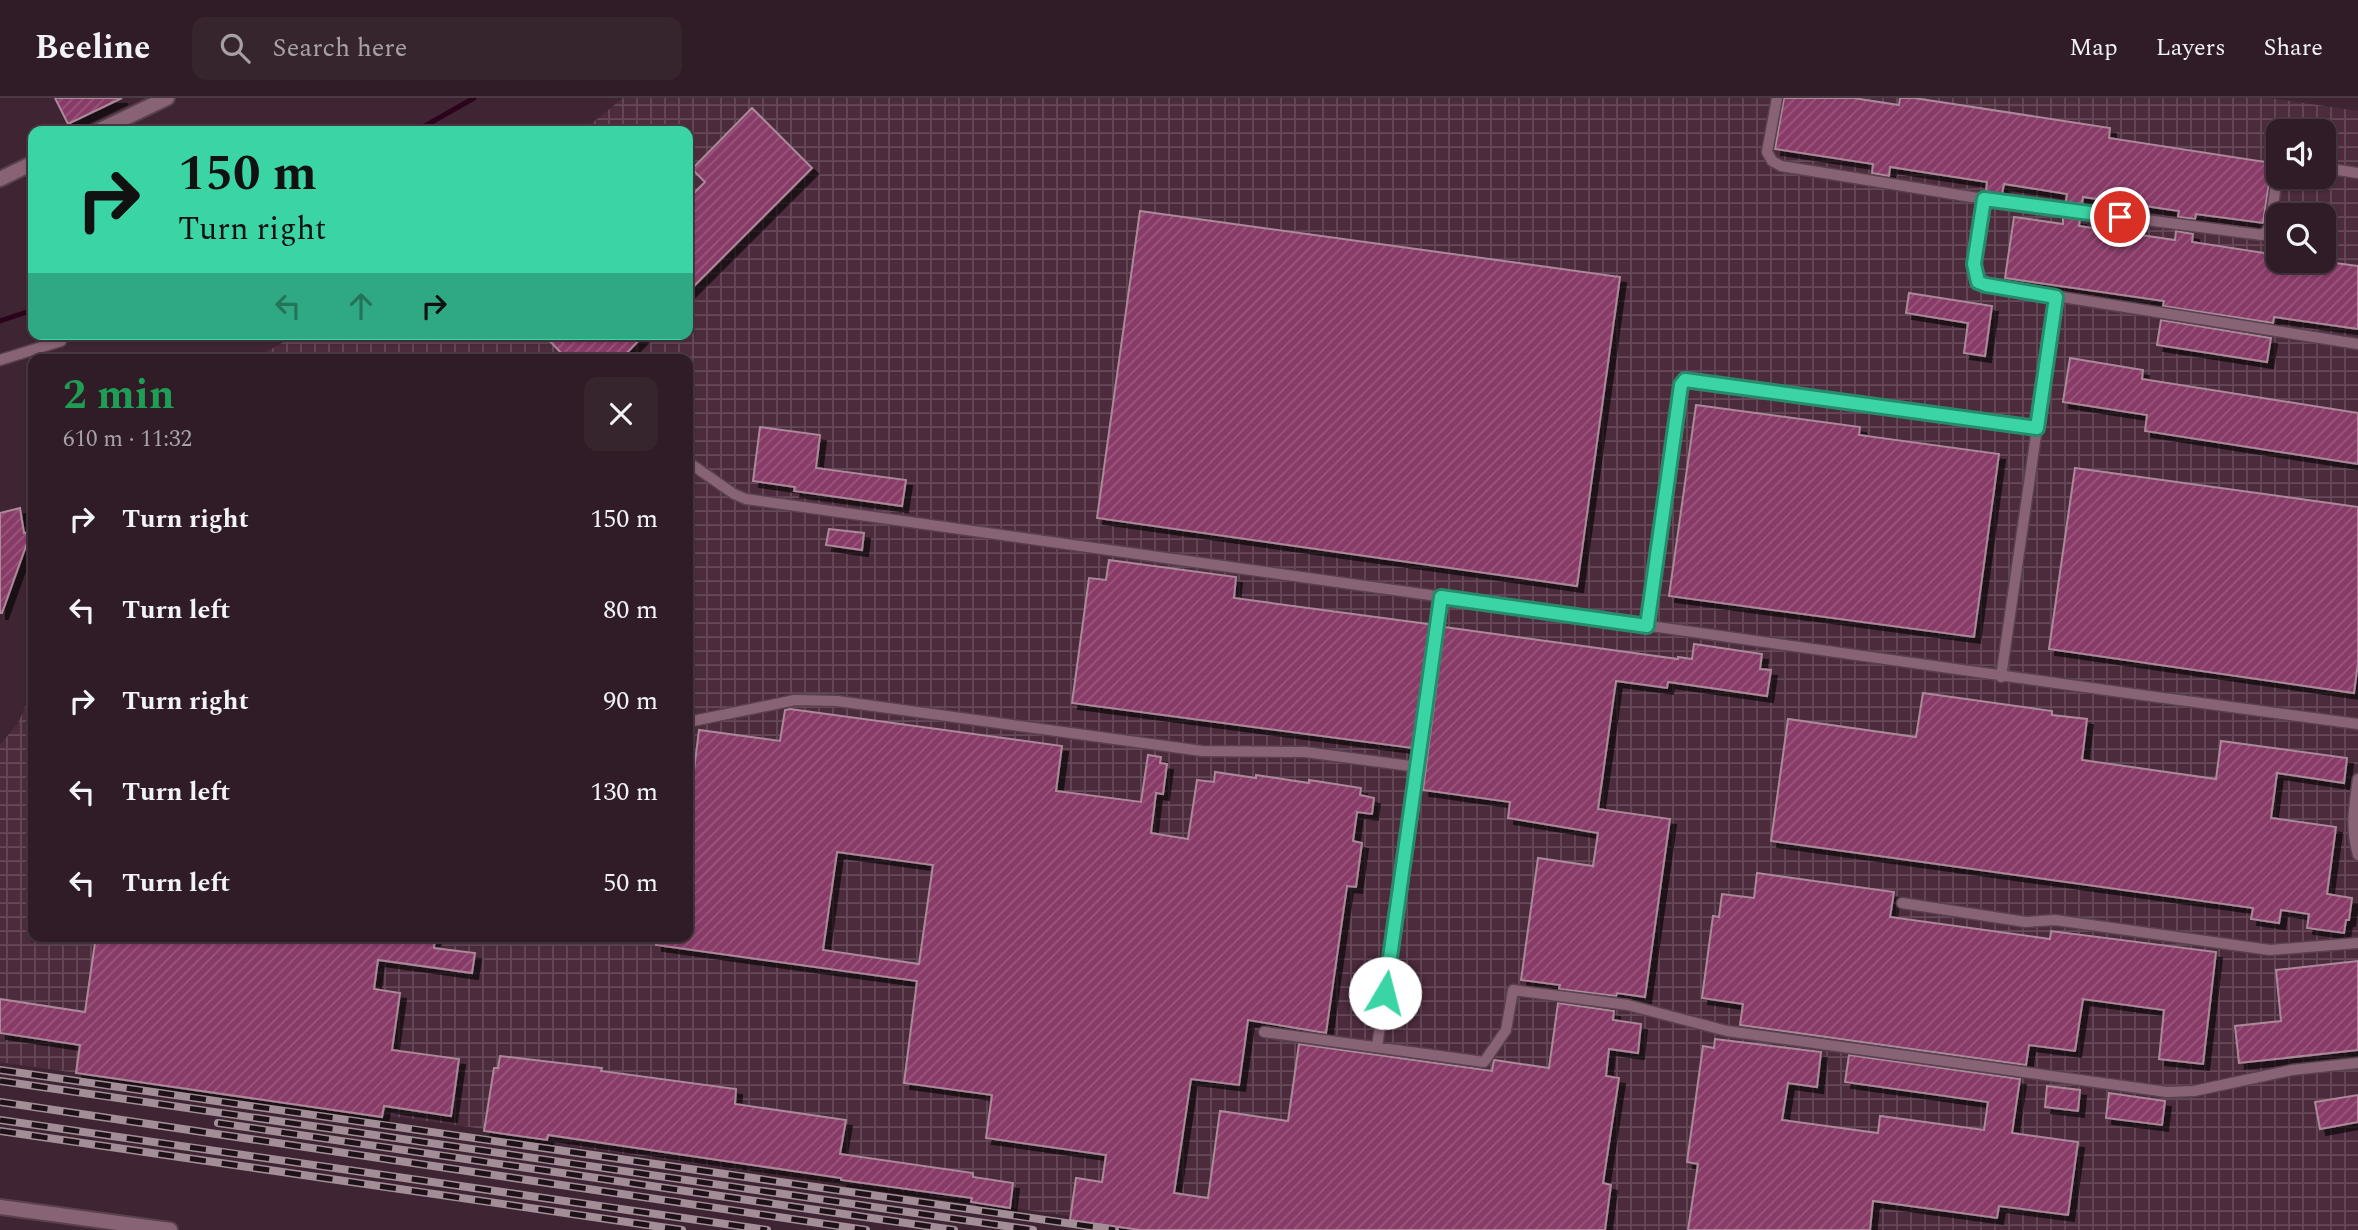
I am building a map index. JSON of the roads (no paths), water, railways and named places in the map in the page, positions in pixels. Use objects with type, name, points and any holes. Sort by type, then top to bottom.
[{"type":"street","points":[[109,126],[167,98]]},
{"type":"street","points":[[0,179],[28,165]]},
{"type":"street","points":[[0,1207],[170,1230]]},
{"type":"lane","points":[[1777,98],[1767,152],[1772,161],[1782,166],[1984,199],[2255,236],[2262,235],[2270,225],[2275,189]]},
{"type":"lane","points":[[2336,169],[2358,173]]},
{"type":"lane","points":[[1984,199],[1974,264],[1978,282],[2056,297],[2358,344]]},
{"type":"lane","points":[[2001,677],[2056,297]]},
{"type":"lane","points":[[0,360],[61,341]]},
{"type":"lane","points":[[1647,626],[1681,385],[1685,380],[2037,428]]},
{"type":"lane","points":[[693,465],[734,494],[746,499],[2001,677],[2358,724]]},
{"type":"lane","points":[[1377,1047],[1441,597]]},
{"type":"lane","points":[[693,721],[795,700],[837,701],[1202,751],[1305,752],[1418,767]]},
{"type":"lane","points":[[2358,779],[2352,824],[2358,855]]},
{"type":"lane","points":[[1902,903],[2026,922],[2055,920],[2270,950],[2358,943]]},
{"type":"lane","points":[[1264,1032],[1484,1062],[1506,1030],[1513,990],[1628,1005],[1727,1031],[2167,1092],[2194,1091],[2292,1070],[2358,1063]]},
{"type":"waterway","points":[[425,126],[474,98]]},
{"type":"waterway","points":[[0,321],[28,312]]},
{"type":"railway","points":[[0,1070],[1115,1230]]},
{"type":"railway","points":[[0,1081],[1033,1230]]},
{"type":"railway","points":[[0,1102],[866,1230]]},
{"type":"railway","points":[[0,1120],[767,1230]]},
{"type":"railway","points":[[218,1123],[954,1230]]},
{"type":"railway","points":[[0,1131],[682,1230]]}]
